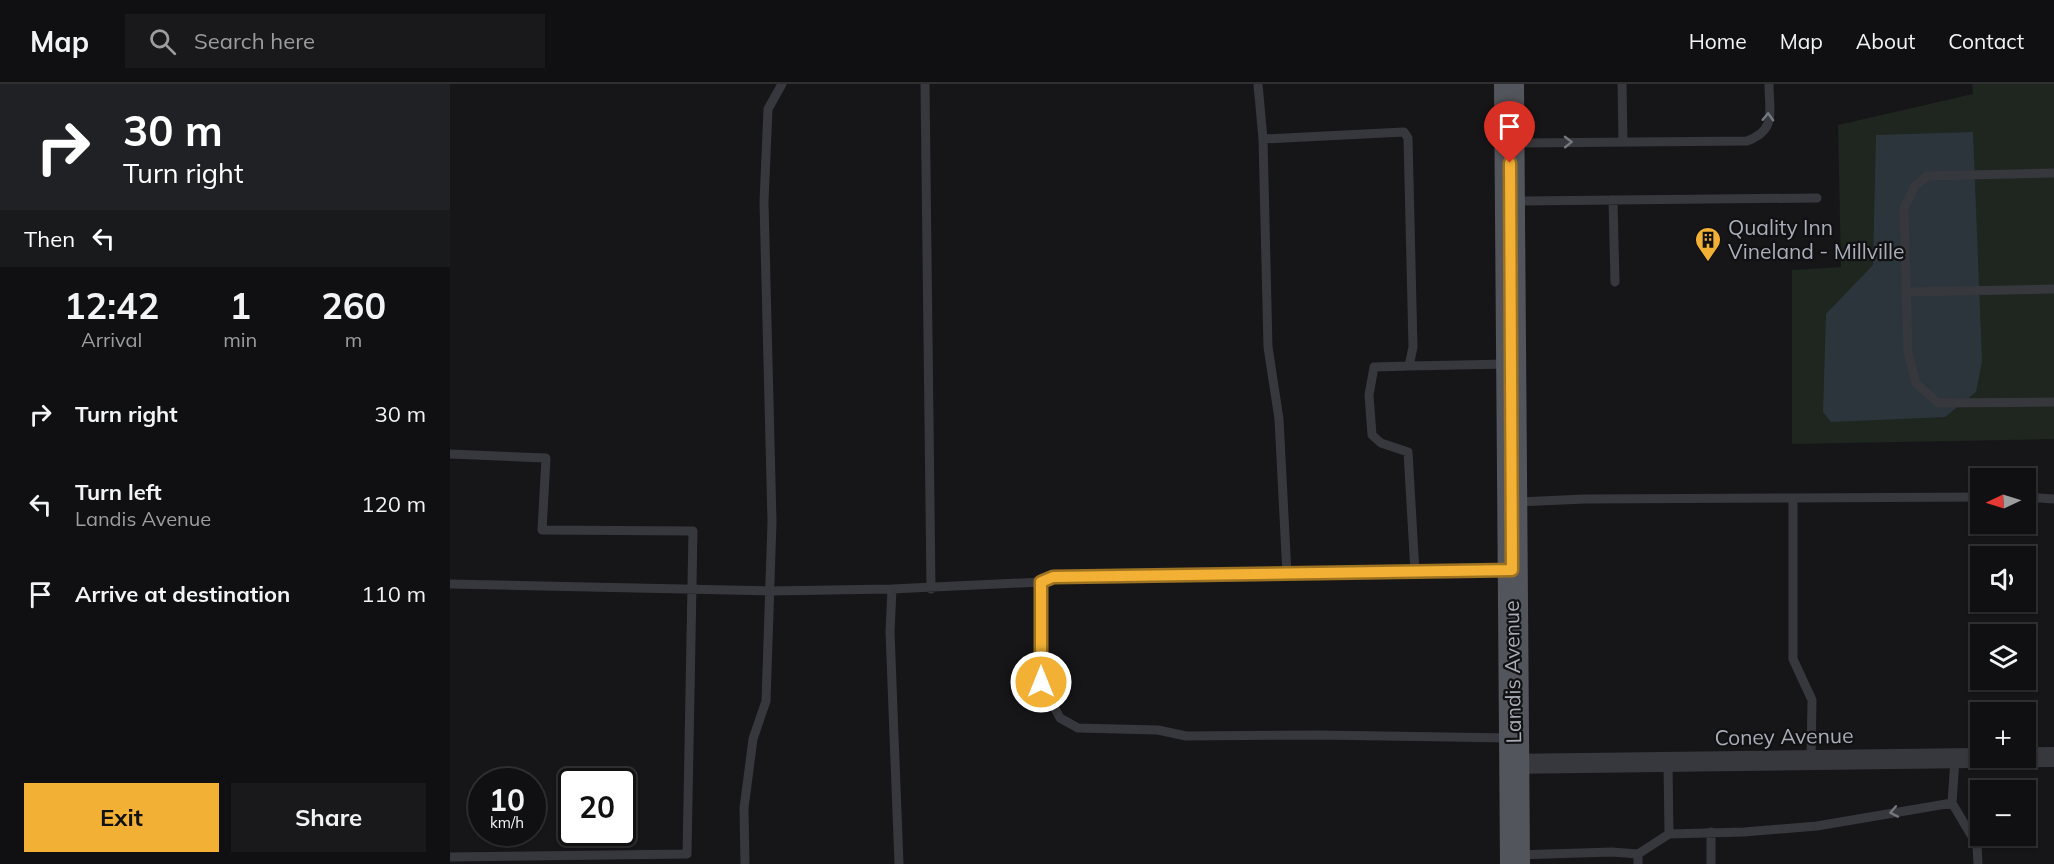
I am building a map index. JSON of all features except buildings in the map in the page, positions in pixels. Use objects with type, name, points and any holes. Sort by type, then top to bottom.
[{"type":"main road","name":"Landis Avenue","points":[[1509,84],[1515,860]]},
{"type":"street","name":"Coney Avenue","points":[[1514,751],[1668,763],[2054,757]]},
{"type":"lane","points":[[745,864],[744,808],[753,739],[766,701],[772,522],[764,202],[768,110],[782,84]]},
{"type":"lane","points":[[925,84],[931,589]]},
{"type":"lane","points":[[1258,84],[1263,138],[1268,346],[1279,418],[1287,574]]},
{"type":"lane","points":[[1622,84],[1623,141]]},
{"type":"lane","points":[[1509,143],[1747,141],[1762,136],[1768,127],[1769,84]]},
{"type":"lane","points":[[1263,138],[1404,132],[1408,138],[1413,347],[1408,366]]},
{"type":"lane","points":[[2054,173],[1927,176],[1916,186],[1904,208],[1911,369],[1927,395],[1938,403],[1965,405],[2054,402]]},
{"type":"lane","points":[[1510,201],[1817,198]]},
{"type":"lane","points":[[1613,200],[1615,282]]},
{"type":"lane","points":[[1906,292],[2054,289]]},
{"type":"lane","points":[[1415,572],[1408,452],[1381,443],[1372,435],[1369,394],[1374,367],[1511,364]]},
{"type":"lane","points":[[450,454],[546,459],[542,530],[693,531],[687,854],[450,856]]},
{"type":"lane","points":[[1512,502],[1584,499],[1970,497]]},
{"type":"lane","points":[[1793,498],[1793,659],[1812,700],[1810,761]]},
{"type":"lane","points":[[2036,498],[2054,499]]},
{"type":"lane","points":[[450,584],[770,591],[931,589],[1041,582],[1053,577],[1512,570]]},
{"type":"lane","points":[[1041,582],[1041,682],[1060,718],[1078,728],[1158,729],[1186,736],[1320,735],[1514,751]]},
{"type":"lane","points":[[892,589],[890,632],[899,864]]},
{"type":"lane","points":[[1956,759],[1952,802],[1977,845],[1978,864]]},
{"type":"lane","points":[[1668,763],[1669,834]]},
{"type":"lane","points":[[1515,860],[1612,852],[1638,854],[1669,834],[1817,826],[1952,802]]},
{"type":"lane","points":[[1710,832],[1711,864]]},
{"type":"lane","points":[[1638,854],[1638,864]]},
{"type":"shaded area","points":[[1972,84],[2054,84],[2054,439],[1792,444],[1792,270],[1841,267],[1838,125],[1973,94]]},
{"type":"shaded area","points":[[1973,132],[1982,361],[1976,392],[1945,417],[1831,422],[1823,412],[1826,314],[1873,265],[1876,135]]},
{"type":"place","name":"Quality Inn Vineland - Millville","points":[[1708,263]]},
{"type":"route","points":[[1041,682],[1041,582],[1053,577],[1512,570],[1510,163]]}]
